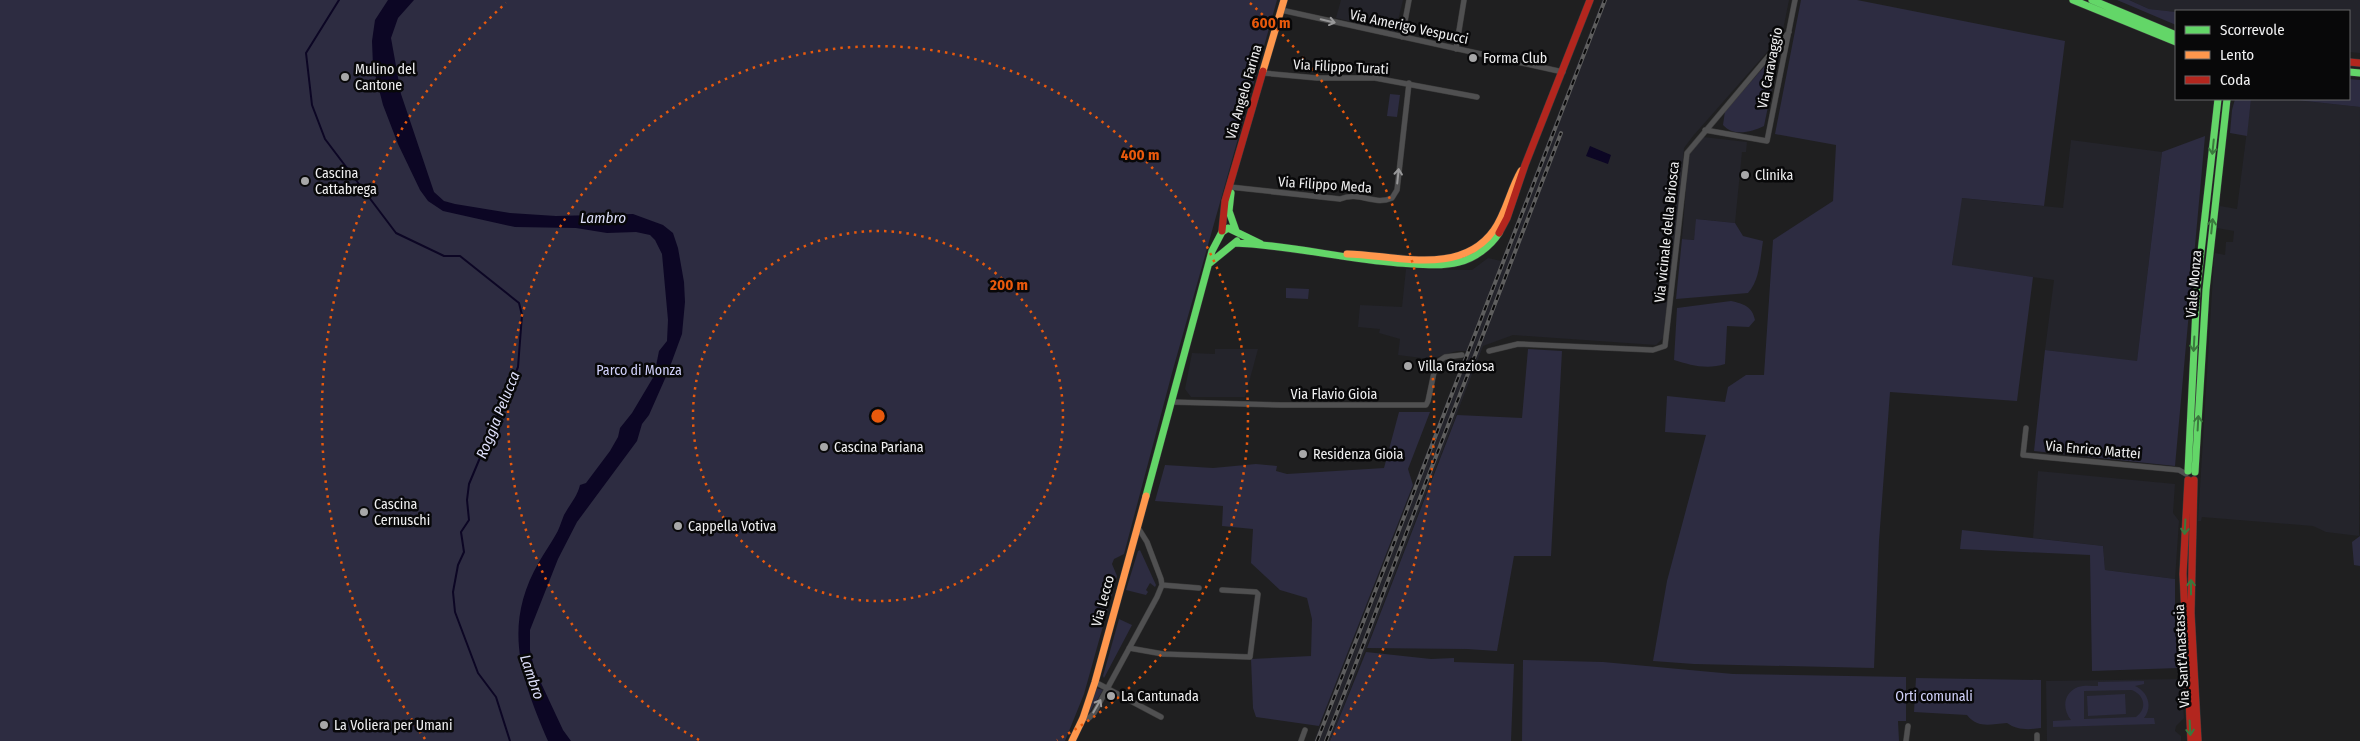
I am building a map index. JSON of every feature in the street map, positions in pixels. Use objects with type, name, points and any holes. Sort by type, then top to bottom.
[{"type":"street","name":"Via Angelo Farina","points":[[1171,402],[1212,251],[1221,233],[1223,206],[1231,185],[1284,0]]},
{"type":"street","points":[[1402,37],[1409,0]]},
{"type":"street","points":[[1456,49],[1464,0]]},
{"type":"street","points":[[1261,244],[1229,228],[1221,233],[1223,244],[1261,244],[1335,254],[1440,260],[1469,252],[1485,241],[1493,232],[1516,180],[1525,165],[1590,0]]},
{"type":"street","name":"Via Caravaggio","points":[[1706,130],[1767,140],[1795,0]]},
{"type":"street","points":[[2073,0],[2175,42]]},
{"type":"street","points":[[2092,0],[2175,35]]},
{"type":"street","name":"Via Amerigo Vespucci","points":[[1281,10],[1563,72]]},
{"type":"street","name":"Via vicinale della Briosca","points":[[1489,351],[1518,344],[1662,349],[1667,342],[1686,158],[1692,145],[1788,32]]},
{"type":"street","name":"Via Filippo Turati","points":[[1263,73],[1317,78],[1375,78],[1477,97]]},
{"type":"street","name":"Via Filippo Meda","points":[[1231,185],[1340,200],[1353,195],[1381,200],[1392,198],[1397,190],[1409,83]]},
{"type":"street","name":"Viale Monza","points":[[2191,571],[2190,476],[2197,288],[2218,100]]},
{"type":"street","name":"Viale Monza","points":[[2183,574],[2206,290],[2227,100]]},
{"type":"street","name":"Via Angelo Farina","points":[[1231,185],[1229,211],[1237,232]]},
{"type":"street","points":[[1210,263],[1234,244],[1238,238],[1237,232]]},
{"type":"street","name":"Via Flavio Gioia","points":[[1171,402],[1281,405],[1426,405],[1436,363],[1445,357],[1462,355]]},
{"type":"street","name":"Via Lecco","points":[[1072,741],[1095,682],[1171,402]]},
{"type":"street","name":"Via Enrico Mattei","points":[[2026,428],[2023,455],[2179,470],[2190,476]]},
{"type":"street","points":[[1137,526],[1147,542],[1162,585],[1199,588]]},
{"type":"street","name":"Via Sant'Anastasia","points":[[2191,571],[2192,641],[2198,741]]},
{"type":"street","name":"Via Sant'Anastasia","points":[[2183,574],[2190,741]]},
{"type":"street","name":"Via Lecco","points":[[1082,718],[1089,718],[1094,713],[1162,585]]},
{"type":"street","points":[[1129,648],[1163,654],[1250,657],[1258,594],[1256,592],[1222,590]]},
{"type":"street","points":[[1095,682],[1161,717]]},
{"type":"street","points":[[1906,741],[1908,726]]},
{"type":"street","points":[[1301,741],[1305,730]]},
{"type":"street","points":[[2037,735],[2037,741]]},
{"type":"shaded area","points":[[1341,0],[1403,0],[1395,32],[1336,18]]},
{"type":"shaded area","points":[[1602,0],[1789,0],[1782,35],[1684,148],[1667,334],[1656,345],[1513,335],[1483,346],[1330,741],[1314,741],[1466,351],[1457,351],[1430,359],[1398,355],[1400,339],[1379,333],[1380,329],[1358,327],[1360,305],[1402,307],[1406,269],[1472,270],[1488,258],[1501,261]]},
{"type":"shaded area","points":[[2129,0],[2360,0],[2360,53],[2350,52],[2350,10],[2175,10],[2175,12],[2149,9]]},
{"type":"shaded area","points":[[2251,100],[2296,100],[2360,107],[2359,536],[2326,532],[2313,526],[2202,517],[2201,521],[2198,521],[2214,259],[2215,253],[2225,255],[2226,242],[2233,242],[2234,231],[2217,228],[2220,206],[2237,209]]},
{"type":"shaded area","points":[[1703,137],[1747,142],[1746,152],[1742,152],[1735,223],[1697,219],[1694,240],[1682,239],[1690,153]]},
{"type":"shaded area","points":[[2071,140],[2162,152],[2137,362],[2045,350],[2054,280],[1952,266],[1961,198],[2063,208]]},
{"type":"shaded area","points":[[1215,349],[1258,349],[1245,397],[1191,397],[1185,389],[1192,353],[1215,354]]},
{"type":"shaded area","points":[[2038,471],[2175,484],[2173,513],[2179,521],[2175,579],[2105,570],[2103,546],[2033,538]]},
{"type":"shaded area","points":[[2181,679],[2184,718],[2176,726],[2175,731],[2181,736],[2181,741],[2047,741],[2046,681]]},
{"type":"green space","name":"Parco di Monza","points":[[0,0],[1277,0],[1172,373],[1124,554],[1114,559],[1112,564],[1117,576],[1084,694],[1065,741],[0,741]]},
{"type":"green space","points":[[1801,0],[1857,0],[2065,41],[2044,206],[1962,198],[1952,265],[2033,277],[2017,401],[1890,392],[1879,541],[1874,668],[1694,664],[1653,661],[1667,581],[1706,435],[1665,432],[1667,396],[1725,402],[1728,387],[1746,375],[1764,375],[1773,240],[1833,201],[1836,145],[1775,134]]},
{"type":"green space","points":[[2117,0],[2129,0],[2149,9],[2175,12],[2175,25]]},
{"type":"green space","points":[[1777,52],[1779,53],[1764,126],[1743,132],[1727,129],[1723,125],[1725,111]]},
{"type":"green space","points":[[2350,79],[2360,80],[2360,107],[2296,100],[2350,100]]},
{"type":"green space","points":[[1390,94],[1400,95],[1397,117],[1387,116]]},
{"type":"green space","points":[[2235,100],[2251,100],[2247,136],[2230,133]]},
{"type":"green space","points":[[2205,136],[2175,466],[2034,451],[2045,350],[2137,361],[2162,152]]},
{"type":"green space","points":[[1696,219],[1735,223],[1743,236],[1763,241],[1757,276],[1748,293],[1676,299],[1682,239],[1694,240]]},
{"type":"green space","points":[[1286,288],[1309,289],[1308,299],[1286,298]]},
{"type":"green space","points":[[1731,301],[1747,306],[1754,315],[1755,320],[1749,327],[1727,326],[1725,364],[1705,367],[1674,360],[1677,308]]},
{"type":"green space","points":[[1528,349],[1562,351],[1551,556],[1514,556],[1497,651],[1367,648],[1457,415],[1522,418]]},
{"type":"green space","points":[[1399,412],[1430,412],[1408,469],[1413,485],[1319,726],[1256,717],[1253,708],[1251,659],[1311,656],[1312,619],[1307,598],[1280,590],[1251,563],[1253,529],[1222,526],[1223,506],[1155,501],[1165,465],[1213,468],[1256,464],[1277,466],[1276,471],[1287,474],[1384,468]]},
{"type":"green space","points":[[1962,530],[2103,546],[2105,570],[2175,579],[2178,668],[2092,671],[2090,555],[1960,549]]},
{"type":"green space","points":[[2360,536],[2360,566],[2354,565],[2352,542]]},
{"type":"green space","points":[[1140,550],[1156,585],[1155,587],[1150,583],[1146,590],[1148,592],[1146,595],[1126,590],[1138,551]]},
{"type":"green space","points":[[1119,619],[1132,625],[1104,678],[1103,676]]},
{"type":"green space","points":[[1366,652],[1431,659],[1454,658],[1454,662],[1514,664],[1511,741],[1330,741]]},
{"type":"green space","points":[[1523,660],[1603,662],[1733,674],[1906,677],[1906,721],[1898,721],[1899,741],[1522,741]]},
{"type":"green space","name":"Orti comunali","points":[[1916,678],[2041,680],[2041,728],[2023,729],[2007,723],[1980,724],[1967,715],[1914,712]]},
{"type":"green space","points":[[2144,681],[2144,684],[2135,686],[2143,692],[2148,700],[2148,709],[2144,718],[2154,718],[2155,724],[2053,727],[2053,721],[2071,720],[2065,706],[2069,693],[2080,686],[2098,686],[2098,682]],"holes":[[[2132,690],[2136,692],[2143,702],[2142,710],[2136,717],[2084,719],[2084,691]]]},
{"type":"green space","points":[[1096,688],[1103,690],[1088,715]]},
{"type":"green space","points":[[2125,694],[2126,714],[2088,716],[2087,696]]},
{"type":"water","name":"Lambro","points":[[388,0],[414,0],[398,18],[391,38],[401,94],[434,192],[444,201],[510,213],[556,216],[633,214],[663,225],[673,233],[678,248],[684,282],[685,302],[682,334],[668,372],[649,415],[642,424],[637,441],[577,522],[558,559],[530,630],[530,650],[534,668],[563,730],[571,741],[548,741],[538,718],[524,674],[520,652],[518,630],[521,608],[528,585],[539,562],[556,534],[580,485],[586,483],[610,451],[618,437],[620,428],[632,413],[654,376],[659,351],[667,341],[668,320],[662,254],[655,240],[650,235],[636,232],[607,233],[576,228],[515,227],[443,211],[428,201],[420,190],[398,144],[383,105],[373,66],[372,41],[375,20]]},
{"type":"water","points":[[1590,146],[1611,155],[1608,164],[1586,156]]},
{"type":"waterway","name":"Roggia Pelucca","points":[[339,0],[306,53],[312,105],[325,139],[396,233],[444,256],[460,256],[519,303],[522,315],[518,367],[469,484],[467,500],[469,520],[461,532],[464,552],[458,565],[453,592],[455,612],[478,673],[496,697],[510,741]]},
{"type":"railway","points":[[1317,741],[1605,0]]},
{"type":"railway","points":[[1326,741],[1561,133]]},
{"type":"traffic: fast","points":[[2073,0],[2175,42]]},
{"type":"traffic: fast","points":[[2092,0],[2175,35]]},
{"type":"traffic: fast","points":[[2350,72],[2360,73]]},
{"type":"traffic: fast","points":[[2188,471],[2197,288],[2218,100]]},
{"type":"traffic: fast","points":[[2195,472],[2206,290],[2227,100]]},
{"type":"traffic: fast","points":[[1231,193],[1229,211],[1236,231]]},
{"type":"traffic: fast","points":[[1146,496],[1212,251],[1222,232],[1228,228],[1261,244]]},
{"type":"traffic: fast","points":[[1235,243],[1276,246],[1377,261],[1436,265],[1451,264],[1476,255],[1487,247],[1499,233]]},
{"type":"traffic: fast","points":[[1210,263],[1237,241]]},
{"type":"traffic: slow","points":[[1263,71],[1284,0]]},
{"type":"traffic: slow","points":[[1347,254],[1426,260],[1446,259],[1464,254],[1480,245],[1494,230],[1521,171]]},
{"type":"traffic: slow","points":[[1072,741],[1083,718],[1095,682],[1146,496]]},
{"type":"traffic: jam","points":[[1499,233],[1507,218],[1525,165],[1590,0]]},
{"type":"traffic: jam","points":[[2350,62],[2360,63]]},
{"type":"traffic: jam","points":[[1222,231],[1225,201],[1263,71]]},
{"type":"traffic: jam","points":[[2188,480],[2183,574],[2191,741]]},
{"type":"traffic: jam","points":[[2194,480],[2191,613],[2198,741]]},
{"type":"place","name":"Forma Club","points":[[1473,58]]},
{"type":"place","name":"Mulino del Cantone","points":[[345,77]]},
{"type":"place","name":"Clinika","points":[[1745,175]]},
{"type":"place","name":"Cascina Cattabrega","points":[[305,181]]},
{"type":"place","name":"Villa Graziosa","points":[[1408,366]]},
{"type":"place","name":"Cascina Pariana","points":[[824,447]]},
{"type":"place","name":"Residenza Gioia","points":[[1303,454]]},
{"type":"place","name":"Cascina Cernuschi","points":[[364,512]]},
{"type":"place","name":"Cappella Votiva","points":[[678,526]]},
{"type":"place","name":"La Cantunada","points":[[1111,696]]},
{"type":"place","name":"La Voliera per Umani","points":[[324,725]]}]
